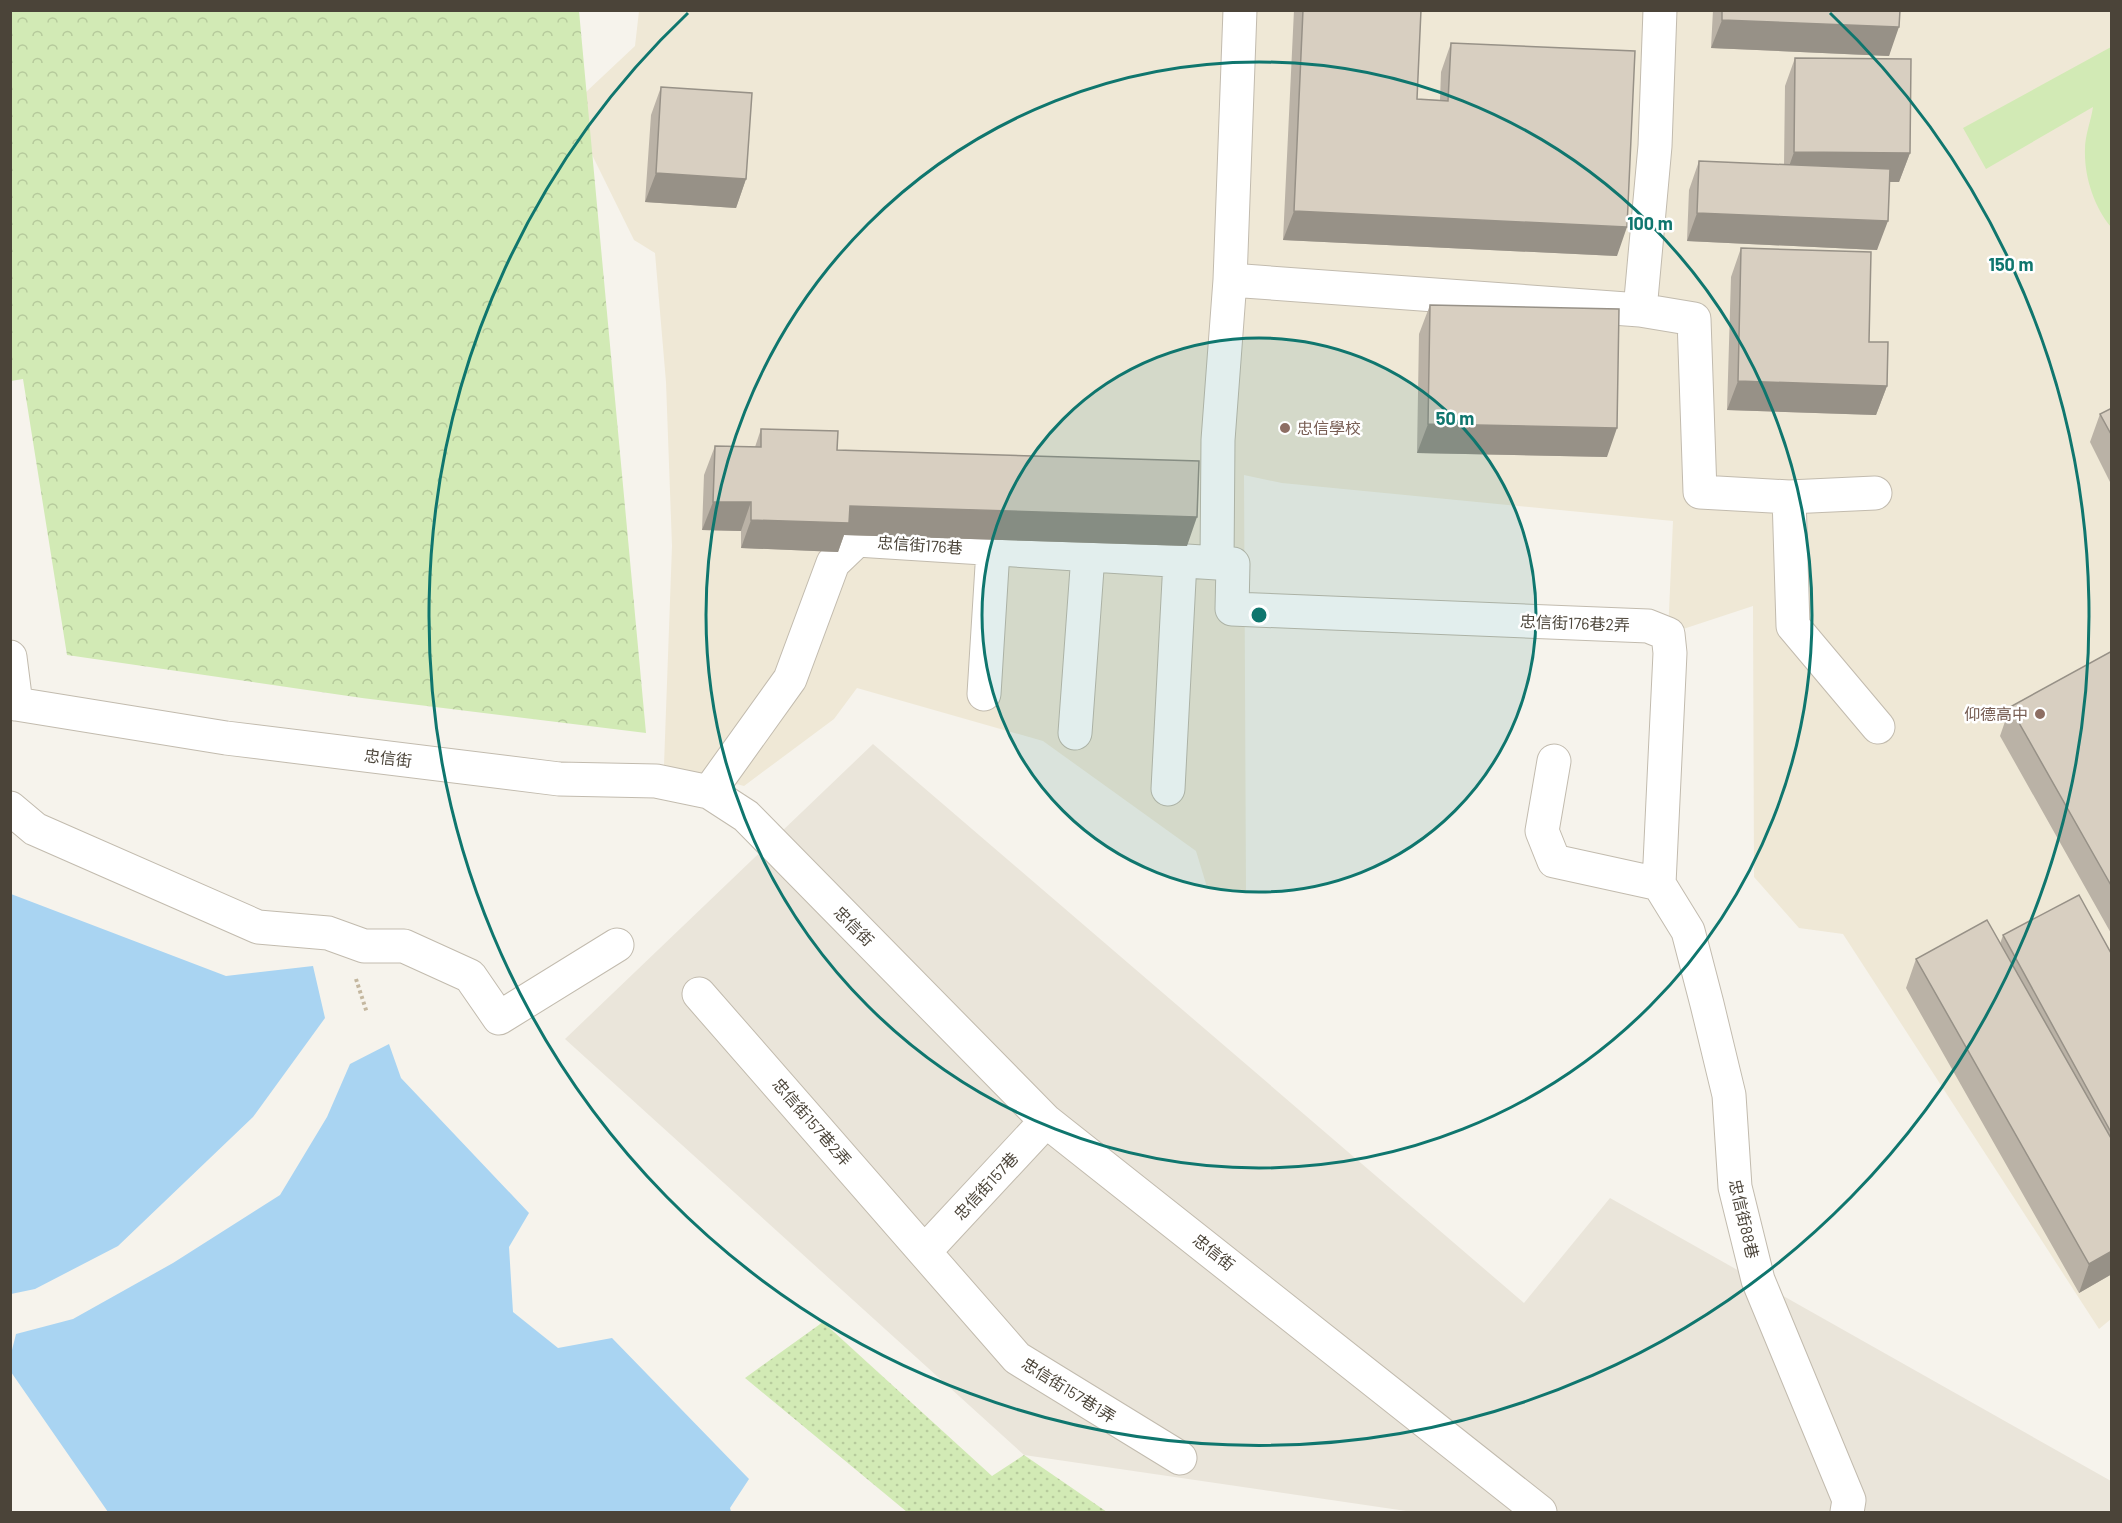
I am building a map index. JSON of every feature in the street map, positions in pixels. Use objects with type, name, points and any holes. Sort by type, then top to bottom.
[{"type":"street","points":[[1217,563],[1218,440],[1230,280],[1240,10]]},
{"type":"street","points":[[1640,310],[1655,146],[1660,10]]},
{"type":"street","points":[[1230,280],[1640,310],[1694,319],[1700,492],[1789,497],[1875,493]]},
{"type":"street","points":[[1789,497],[1793,626],[1878,727]]},
{"type":"street","name":"忠信街176巷","points":[[709,792],[790,679],[833,563],[857,540],[1217,563]]},
{"type":"street","points":[[984,694],[993,550]]},
{"type":"street","points":[[1075,733],[1088,555]]},
{"type":"street","points":[[1168,789],[1180,561]]},
{"type":"street","name":"忠信街176巷2弄","points":[[1217,563],[1233,564],[1232,609],[1648,626],[1668,634],[1670,653],[1659,884]]},
{"type":"street","points":[[10,657],[13,704]]},
{"type":"street","name":"忠信街","points":[[13,704],[226,738],[559,779],[656,781],[709,792],[746,816],[1046,1121],[1540,1512]]},
{"type":"street","points":[[1554,761],[1542,831],[1554,861],[1659,884]]},
{"type":"street","points":[[10,808],[35,829],[258,927],[328,933],[364,946],[404,946],[470,976],[499,1018],[617,945]]},
{"type":"street","name":"忠信街88巷","points":[[1659,884],[1688,931],[1710,1016],[1729,1095],[1735,1187],[1758,1280],[1849,1500],[1847,1512]]},
{"type":"street","name":"忠信街157巷2弄","points":[[699,994],[925,1251]]},
{"type":"street","name":"忠信街157巷","points":[[925,1251],[1046,1121]]},
{"type":"street","name":"忠信街157巷1弄","points":[[925,1251],[1017,1358],[1180,1458]]},
{"type":"shaded area","name":"忠信學校","points":[[639,11],[2111,11],[2111,1319],[2099,1329],[1843,934],[1799,928],[1754,877],[1753,606],[1668,634],[1673,521],[1282,483],[1244,475],[1246,893],[1207,887],[1196,851],[1043,741],[857,688],[834,719],[744,786],[664,765],[672,546],[666,382],[655,253],[634,240],[569,108],[635,46]]},
{"type":"shaded area","points":[[873,744],[1524,1303],[1610,1198],[2111,1481],[2111,1512],[1413,1512],[1024,1455],[565,1039]]},
{"type":"green space","points":[[11,10],[579,11],[646,733],[362,698],[67,655],[23,379],[11,381]]},
{"type":"green space","points":[[2111,47],[2111,227],[2095,201],[2086,170],[2085,144],[2093,107],[1986,169],[1963,128]]},
{"type":"green space","points":[[823,1322],[992,1476],[1024,1455],[1107,1512],[907,1512],[745,1378]]},
{"type":"water","points":[[11,894],[226,976],[313,966],[325,1018],[253,1117],[118,1246],[35,1289],[11,1294]]},
{"type":"water","points":[[389,1044],[401,1078],[529,1213],[509,1247],[513,1312],[558,1348],[612,1338],[749,1479],[730,1508],[731,1512],[108,1512],[11,1372],[11,1354],[16,1334],[73,1319],[173,1263],[280,1195],[327,1117],[350,1064]]},
{"type":"building","points":[[1303,10],[1421,10],[1417,99],[1448,101],[1451,43],[1635,51],[1627,227],[1294,211]]},
{"type":"building","points":[[1722,10],[1900,10],[1899,27],[1722,20]]},
{"type":"building","points":[[1795,58],[1911,59],[1910,153],[1794,152]]},
{"type":"building","points":[[661,87],[752,93],[746,179],[656,173]]},
{"type":"building","points":[[1699,161],[1890,169],[1888,221],[1697,213]]},
{"type":"building","points":[[1741,248],[1871,252],[1869,342],[1888,342],[1887,386],[1738,381]]},
{"type":"building","points":[[1430,305],[1619,309],[1617,428],[1428,424]]},
{"type":"building","points":[[2112,408],[2112,436],[2100,414]]},
{"type":"building","points":[[761,429],[838,431],[837,450],[1199,461],[1197,517],[850,506],[849,523],[751,520],[751,502],[713,502],[715,446],[761,447]]},
{"type":"building","points":[[2112,651],[2112,887],[2010,707]]},
{"type":"building","points":[[2079,895],[2112,955],[2112,1134],[2003,935]]},
{"type":"building","points":[[1987,920],[2112,1140],[2112,1251],[2089,1264],[1916,959]]},
{"type":"place","name":"忠信學校","points":[[1285,428]]},
{"type":"place","name":"仰德高中","points":[[2040,714]]}]
